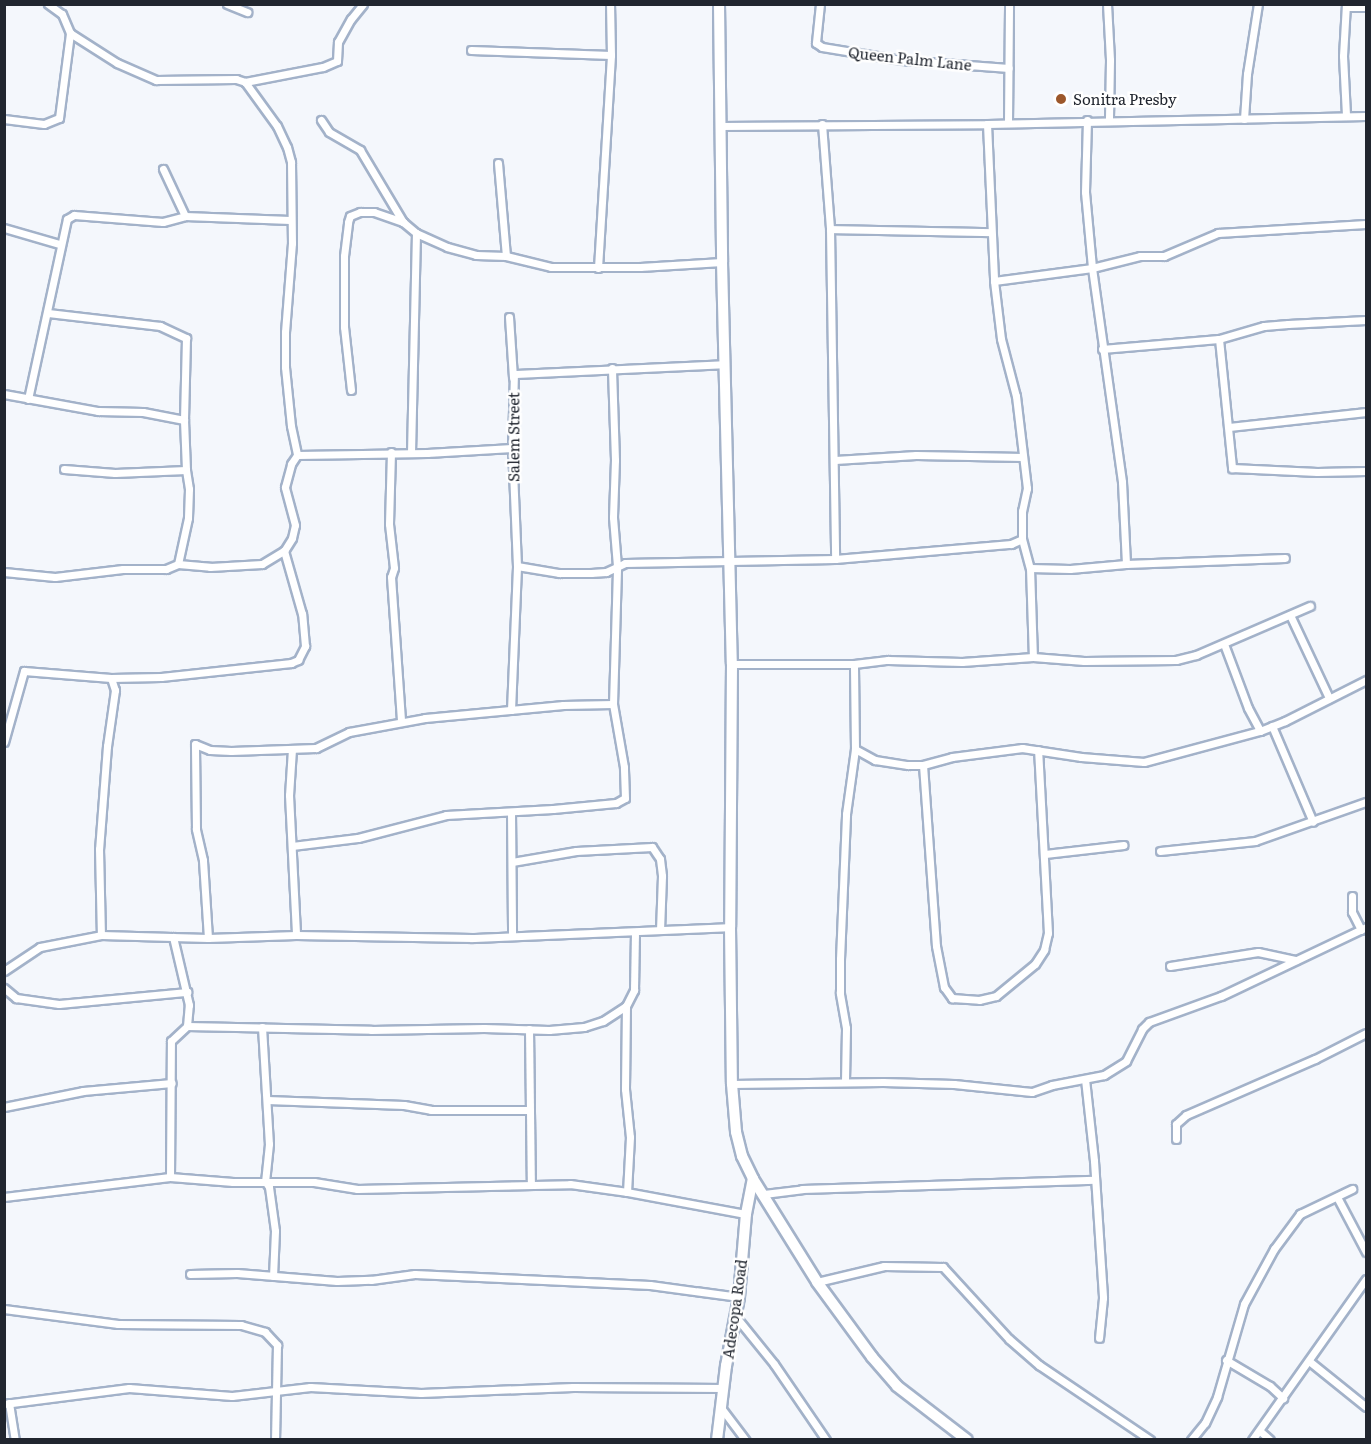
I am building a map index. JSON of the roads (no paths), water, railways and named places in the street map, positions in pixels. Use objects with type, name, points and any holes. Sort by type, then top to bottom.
[{"type":"street","points":[[4,119],[44,124],[59,118],[70,33],[62,14],[48,4]]},
{"type":"street","points":[[227,4],[247,12]]},
{"type":"street","points":[[70,33],[117,63],[156,80],[236,79],[245,82],[323,67],[336,61],[338,42],[363,4]]},
{"type":"street","points":[[598,268],[611,55],[610,4]]},
{"type":"street","points":[[719,4],[724,364],[731,562],[730,927],[732,1084],[735,1132],[742,1156],[753,1179],[817,1282],[872,1357],[897,1386],[967,1440]]},
{"type":"street","name":"Queen Palm Lane","points":[[820,4],[816,43],[822,47],[901,60],[1009,68]]},
{"type":"street","points":[[1008,123],[1009,4]]},
{"type":"street","points":[[1107,4],[1110,60],[1109,119]]},
{"type":"street","points":[[1244,119],[1247,74],[1258,4]]},
{"type":"street","points":[[1346,115],[1344,56],[1346,6],[1366,8]]},
{"type":"street","points":[[471,50],[611,55]]},
{"type":"street","points":[[4,572],[55,577],[123,569],[166,569],[178,564],[210,567],[262,564],[284,551],[292,538],[295,525],[285,487],[291,464],[297,455],[291,426],[285,367],[285,332],[292,243],[290,154],[277,126],[245,82]]},
{"type":"street","points":[[720,126],[987,124],[1109,119],[1366,116]]},
{"type":"street","points":[[321,120],[329,132],[360,150],[403,222],[416,233],[447,247],[476,255],[506,256],[551,267],[598,268],[722,262]]},
{"type":"street","points":[[1087,120],[1085,192],[1102,349],[1122,482],[1126,564]]},
{"type":"street","points":[[822,124],[830,229],[835,559]]},
{"type":"street","points":[[987,124],[994,281],[1001,339],[1016,396],[1027,488],[1022,511],[1022,539],[1030,568],[1033,657]]},
{"type":"street","points":[[498,162],[506,256]]},
{"type":"street","points":[[163,169],[185,216]]},
{"type":"street","points":[[351,390],[344,327],[348,222],[350,216],[360,212],[374,212],[403,222]]},
{"type":"street","points":[[28,399],[48,313],[59,244],[67,219],[74,215],[163,222],[185,216],[290,220]]},
{"type":"street","points":[[994,281],[1092,268],[1140,256],[1164,256],[1218,233],[1366,224]]},
{"type":"street","points":[[4,228],[59,244]]},
{"type":"street","points":[[830,229],[991,232]]},
{"type":"street","points":[[411,453],[416,233]]},
{"type":"street","points":[[48,313],[160,326],[186,338],[184,420],[189,489],[188,518],[178,564]]},
{"type":"street","points":[[508,317],[513,381]]},
{"type":"street","points":[[1102,349],[1219,339],[1264,326],[1366,320]]},
{"type":"street","points":[[1219,339],[1232,468],[1317,472],[1366,471]]},
{"type":"street","name":"Salem Street","points":[[511,710],[517,566],[512,448],[514,374],[724,364]]},
{"type":"street","points":[[292,846],[357,838],[446,815],[622,802],[627,792],[614,704],[617,566],[613,517],[615,460],[611,393],[612,368]]},
{"type":"street","points":[[4,394],[98,411],[143,412],[184,420]]},
{"type":"street","points":[[1229,427],[1366,412]]},
{"type":"street","points":[[297,455],[512,448]]},
{"type":"street","points":[[391,453],[389,524],[394,568],[391,577],[401,721]]},
{"type":"street","points":[[835,460],[916,455],[1023,457]]},
{"type":"street","points":[[64,470],[115,473],[186,470]]},
{"type":"street","points":[[517,566],[552,572],[606,572],[617,566],[646,562],[835,559],[1011,544],[1022,539]]},
{"type":"street","points":[[4,742],[24,671],[111,678],[161,677],[291,663],[298,660],[304,646],[302,614],[284,551]]},
{"type":"street","points":[[1030,568],[1070,569],[1126,564],[1285,558]]},
{"type":"street","points":[[732,664],[854,664],[888,660],[962,662],[1033,657],[1084,661],[1176,660],[1224,644],[1310,606]]},
{"type":"street","points":[[1290,615],[1329,698]]},
{"type":"street","points":[[1224,644],[1248,708],[1260,731]]},
{"type":"street","points":[[845,1081],[846,1028],[840,993],[840,959],[846,814],[855,749],[854,664]]},
{"type":"street","points":[[101,934],[99,849],[107,746],[115,690],[111,678]]},
{"type":"street","points":[[855,749],[875,760],[924,765],[1000,750],[1038,750],[1081,757],[1144,762],[1260,731],[1366,680]]},
{"type":"street","points":[[208,938],[203,860],[196,829],[195,744],[210,750],[316,748],[349,732],[401,721],[511,710],[614,704]]},
{"type":"street","points":[[1272,726],[1312,822]]},
{"type":"street","points":[[292,749],[289,795],[296,935]]},
{"type":"street","points":[[924,765],[936,946],[944,987],[952,998],[959,1000],[996,996],[1035,964],[1044,950],[1048,933],[1045,854],[1040,825],[1038,750]]},
{"type":"street","points":[[1160,851],[1255,841],[1366,801]]},
{"type":"street","points":[[511,812],[512,936]]},
{"type":"street","points":[[1045,854],[1123,845]]},
{"type":"street","points":[[512,862],[576,851],[652,847],[660,859],[662,876],[660,930]]},
{"type":"street","points":[[732,1084],[845,1081],[954,1084],[1032,1092],[1104,1075],[1126,1061],[1142,1029],[1149,1022],[1221,996],[1364,929],[1352,912],[1352,896]]},
{"type":"street","points":[[4,971],[40,947],[101,934],[173,938],[296,935],[512,936],[565,932],[635,932],[730,927]]},
{"type":"street","points":[[627,1192],[630,1137],[625,1089],[626,1006],[634,990],[635,932]]},
{"type":"street","points":[[173,938],[187,992],[187,1026]]},
{"type":"street","points":[[1170,966],[1258,952],[1296,960]]},
{"type":"street","points":[[4,988],[16,998],[58,1004],[187,992]]},
{"type":"street","points":[[170,1177],[171,1041],[187,1026],[529,1029],[584,1027],[603,1021],[626,1006]]},
{"type":"street","points":[[262,1027],[268,1144],[265,1181],[269,1187],[275,1231],[273,1276]]},
{"type":"street","points":[[529,1029],[531,1184]]},
{"type":"street","points":[[1176,1139],[1176,1124],[1186,1115],[1315,1059],[1366,1033]]},
{"type":"street","points":[[1084,1079],[1095,1180],[1103,1298],[1099,1338]]},
{"type":"street","points":[[4,1107],[83,1091],[172,1083]]},
{"type":"street","points":[[267,1100],[404,1105],[431,1110],[530,1110]]},
{"type":"street","points":[[4,1197],[170,1177],[314,1182],[357,1190],[570,1184],[746,1214]]},
{"type":"street","name":"Adecopa Road","points":[[717,1440],[723,1388],[739,1297],[746,1214],[753,1179]]},
{"type":"street","points":[[764,1194],[802,1189],[1095,1180]]},
{"type":"street","points":[[1191,1440],[1205,1423],[1217,1397],[1244,1304],[1274,1249],[1300,1214],[1352,1189]]},
{"type":"street","points":[[1337,1197],[1366,1252]]},
{"type":"street","points":[[817,1282],[884,1266],[943,1267],[1009,1339],[1040,1365],[1150,1440]]},
{"type":"street","points":[[190,1274],[237,1272],[337,1281],[372,1280],[414,1274],[525,1278],[650,1286],[739,1297]]},
{"type":"street","points":[[1252,1440],[1365,1284]]},
{"type":"street","points":[[4,1309],[118,1324],[193,1322],[251,1327],[265,1332],[277,1345],[278,1393],[275,1440]]},
{"type":"street","points":[[736,1317],[774,1364],[826,1440]]},
{"type":"street","points":[[1226,1360],[1270,1386],[1283,1398]]},
{"type":"street","points":[[1309,1361],[1366,1407]]},
{"type":"street","points":[[15,1440],[7,1404],[129,1388],[232,1396],[310,1388],[421,1393],[552,1387],[723,1388]]},
{"type":"street","points":[[722,1409],[745,1440]]},
{"type":"street","points":[[1260,1431],[1270,1440]]},
{"type":"place","name":"Sonitra Presby","points":[[1061,99]]}]
